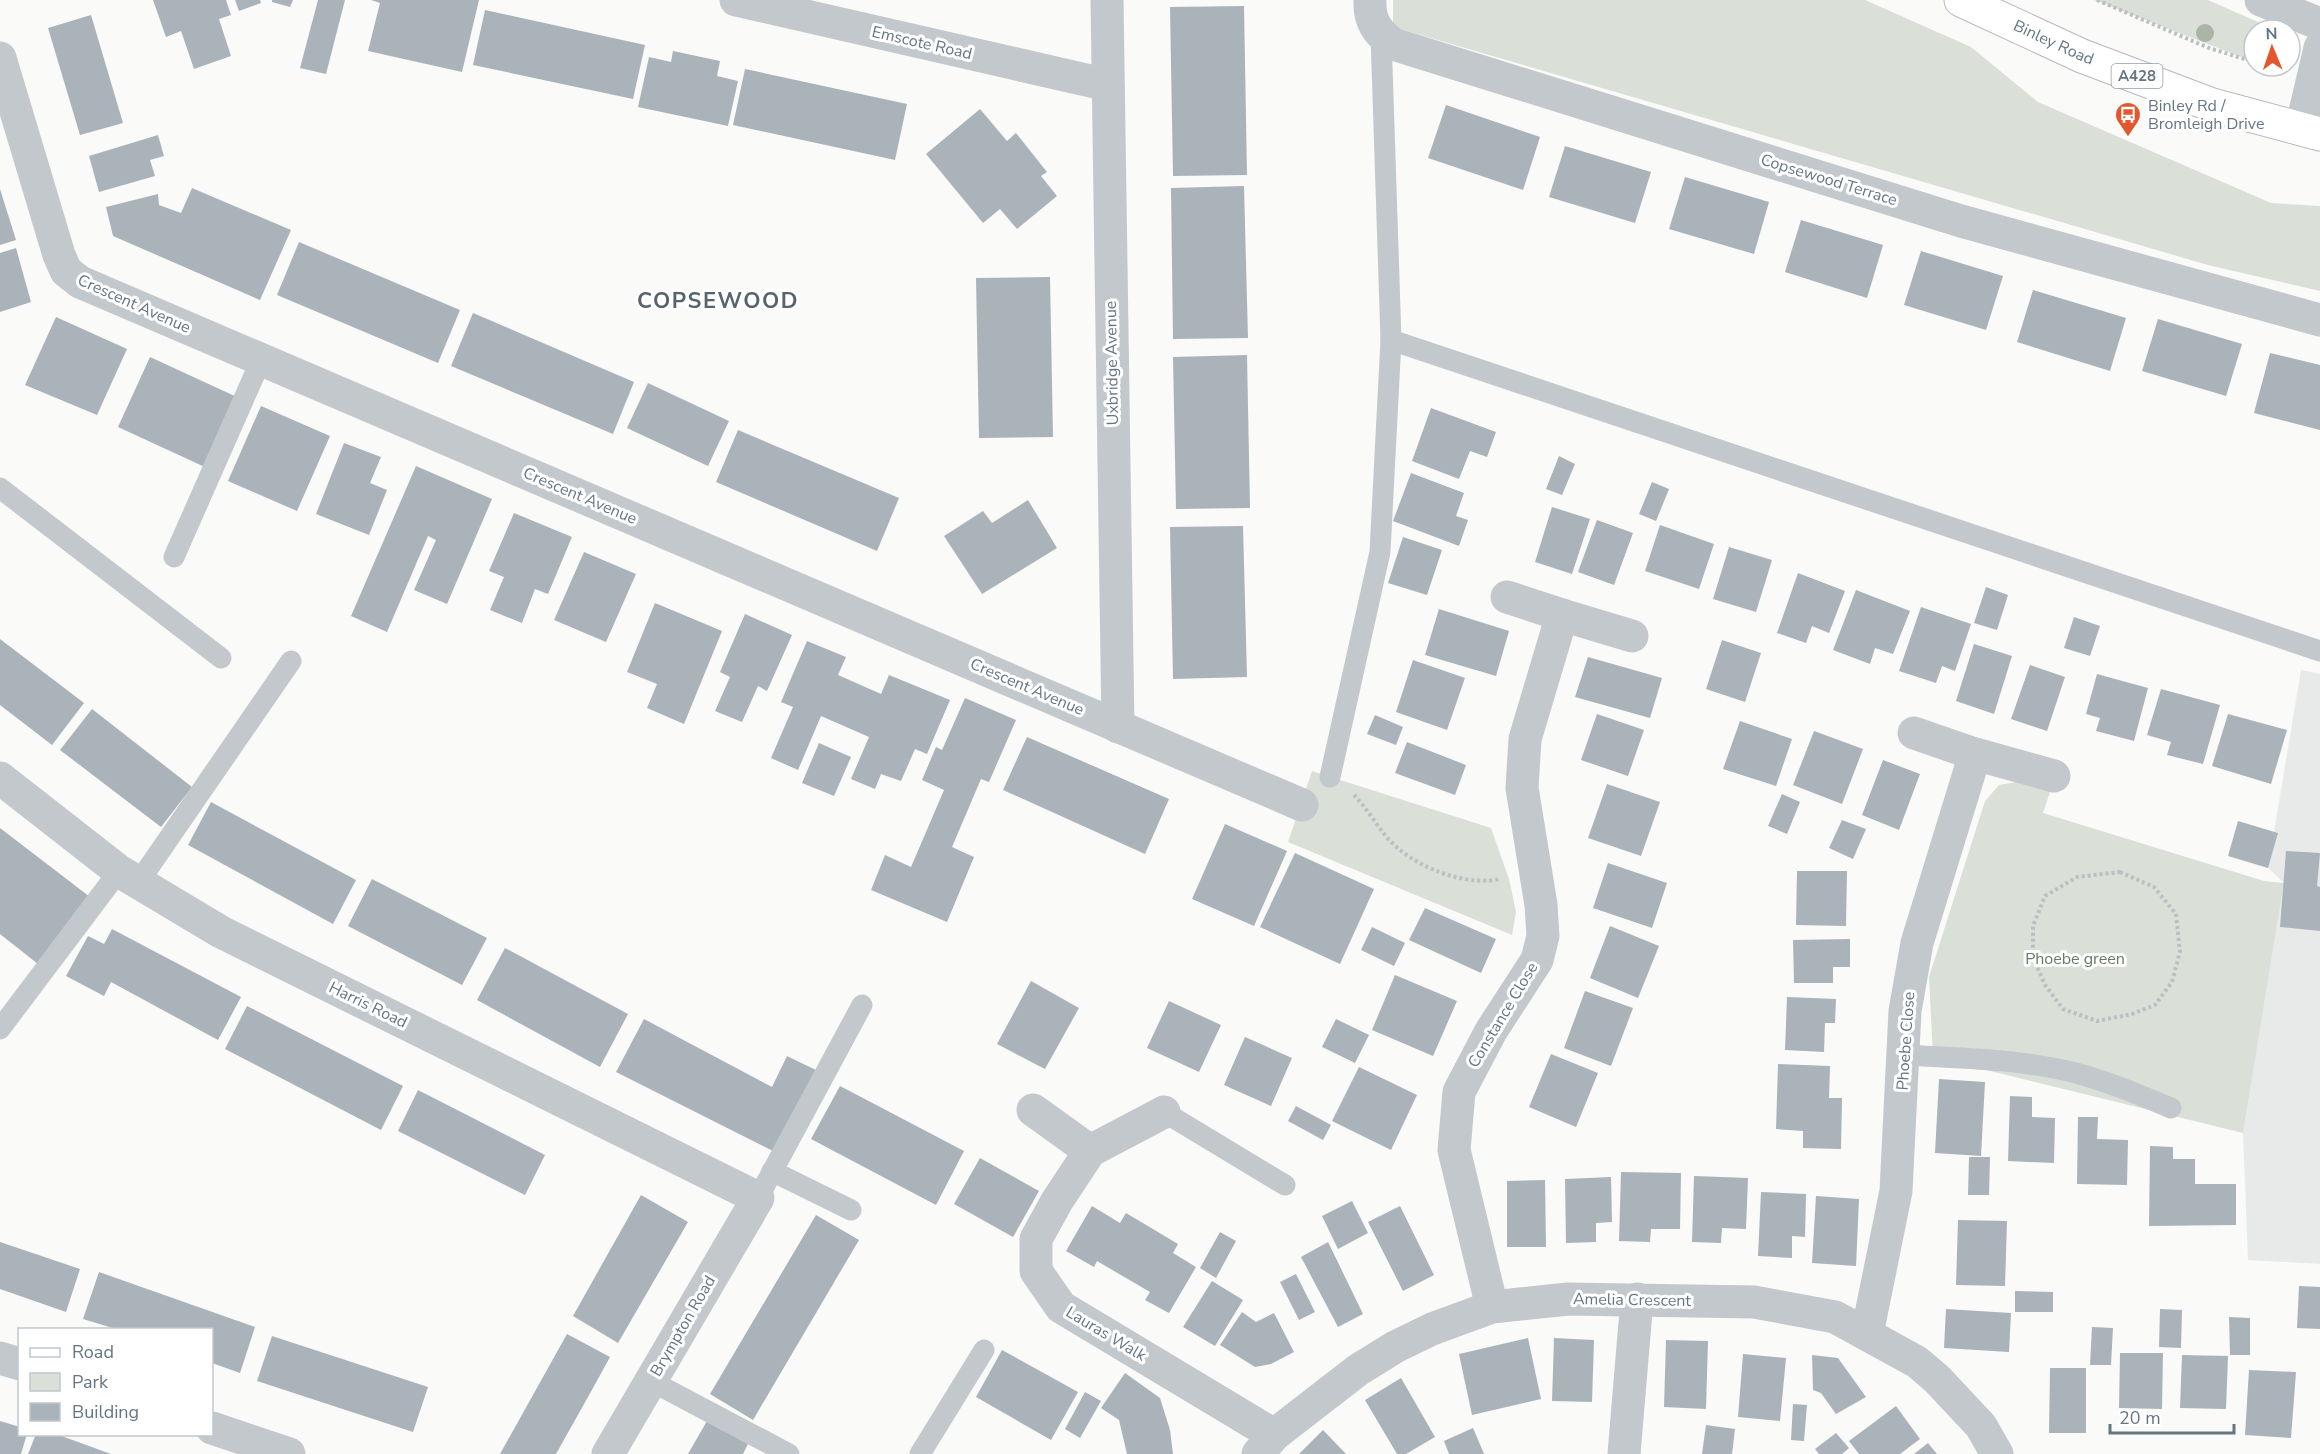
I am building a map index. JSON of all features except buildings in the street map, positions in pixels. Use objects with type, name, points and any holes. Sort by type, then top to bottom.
[{"type":"main road","name":"Binley Road","points":[[1961,0],[2104,64],[2212,105],[2310,131]]},
{"type":"street","name":"Emscote Road","points":[[736,0],[1108,85]]},
{"type":"street","name":"Uxbridge Avenue","points":[[1107,0],[1118,727]]},
{"type":"street","points":[[1370,0],[1369,12],[1381,35]]},
{"type":"street","points":[[2261,0],[2320,24]]},
{"type":"street","name":"Copsewood Terrace","points":[[1381,35],[1393,44],[1960,221],[2320,320]]},
{"type":"street","points":[[2310,131],[2320,48]]},
{"type":"street","name":"Crescent Avenue","points":[[0,57],[6,103],[59,255],[66,271],[80,282],[1302,805]]},
{"type":"street","points":[[1507,597],[1632,636]]},
{"type":"street","name":"Constance Close","points":[[1492,1307],[1454,1150],[1459,1092],[1491,1032],[1537,960],[1542,936],[1541,905],[1522,788],[1526,740],[1562,615]]},
{"type":"street","points":[[1914,733],[1975,754],[2054,776]]},
{"type":"street","name":"Phoebe Close","points":[[1868,1334],[1896,1191],[1905,1011],[1917,943],[1975,754]]},
{"type":"street","name":"Harris Road","points":[[0,778],[128,877],[221,932],[765,1184]]},
{"type":"street","points":[[1033,1110],[1090,1150]]},
{"type":"street","name":"Lauras Walk","points":[[1164,1112],[1090,1150],[1036,1239],[1036,1271],[1060,1307],[1266,1444]]},
{"type":"street","name":"Brympton Road","points":[[608,1454],[765,1184]]},
{"type":"street","name":"Amelia Crescent","points":[[1266,1444],[1358,1370],[1395,1347],[1432,1329],[1492,1307],[1568,1299],[1637,1299],[1754,1302],[1835,1317],[1917,1362],[1937,1379],[1981,1426],[1997,1454]]},
{"type":"street","points":[[1624,1454],[1637,1299]]},
{"type":"street","points":[[0,1358],[18,1363]]},
{"type":"street","points":[[213,1428],[289,1454]]},
{"type":"lane","points":[[1330,777],[1380,552],[1391,340],[1381,35]]},
{"type":"lane","points":[[1391,340],[2320,651]]},
{"type":"lane","points":[[174,557],[261,360]]},
{"type":"lane","points":[[0,488],[221,658]]},
{"type":"lane","points":[[0,1029],[128,877],[291,662]]},
{"type":"lane","points":[[851,1210],[765,1184],[862,1005]]},
{"type":"lane","points":[[1903,1055],[1983,1060],[2075,1073],[2124,1088],[2171,1108]]},
{"type":"lane","points":[[1164,1112],[1285,1185]]},
{"type":"lane","points":[[920,1454],[984,1350]]},
{"type":"lane","points":[[651,1381],[789,1454]]},
{"type":"path","points":[[2097,0],[2209,48],[2242,58]]},
{"type":"path","points":[[1330,777],[1338,779],[1351,791],[1369,810],[1397,848],[1419,863],[1464,878],[1492,880],[1536,871]]},
{"type":"path","points":[[2120,872],[2154,887],[2176,914],[2180,952],[2172,982],[2155,1005],[2132,1014],[2097,1021],[2063,1009],[2045,985],[2033,957],[2033,926],[2045,896],[2077,877],[2120,872]]},
{"type":"shaded area","points":[[2301,670],[2320,674],[2320,1264],[2248,1260],[2243,1133],[2284,883],[2268,868]]},
{"type":"green space","points":[[1393,0],[1865,0],[1971,47],[2038,102],[2271,203],[2320,206],[2320,291],[2208,265],[1393,27]]},
{"type":"green space","points":[[2094,0],[2208,0],[2249,18],[2242,18],[2242,57]]},
{"type":"green space","points":[[1312,771],[1491,828],[1509,879],[1516,912],[1512,935],[1288,842]]},
{"type":"green space","name":"Phoebe green","points":[[2022,781],[2051,789],[2043,813],[2264,881],[2284,883],[2243,1133],[1933,1057],[1929,977],[1985,801],[1999,785]]},
{"type":"place","name":"Binley Rd / Bromleigh Drive","points":[[2128,138]]},
{"type":"district","name":"COPSEWOOD","points":[[718,301]]}]
